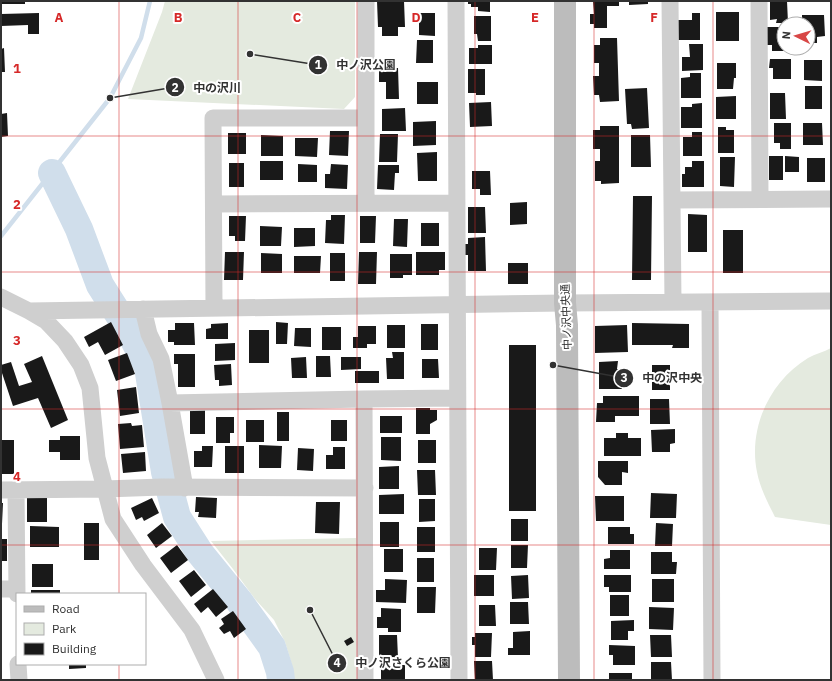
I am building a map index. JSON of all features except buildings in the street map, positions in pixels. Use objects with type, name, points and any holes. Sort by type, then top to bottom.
[{"type":"street","points":[[366,1],[366,203]]},
{"type":"street","points":[[456,1],[459,680]]},
{"type":"street","name":"中ノ沢中央通","points":[[565,1],[565,303],[567,333],[569,680]]},
{"type":"street","points":[[670,1],[673,302]]},
{"type":"street","points":[[759,1],[760,199]]},
{"type":"street","points":[[214,308],[213,118],[366,118]]},
{"type":"street","points":[[673,200],[831,199]]},
{"type":"street","points":[[214,204],[457,203]]},
{"type":"street","points":[[1,297],[29,310],[46,321],[64,341],[81,365],[90,388],[97,458],[113,519],[143,565],[192,630],[216,680]]},
{"type":"street","points":[[29,310],[831,301]]},
{"type":"street","points":[[710,302],[712,680]]},
{"type":"street","points":[[138,309],[161,359],[170,403],[175,487]]},
{"type":"street","points":[[170,403],[457,398]]},
{"type":"street","points":[[364,399],[365,680]]},
{"type":"street","points":[[12,591],[8,490],[175,487],[365,488]]},
{"type":"street","points":[[18,665],[19,680]]},
{"type":"green space","points":[[165,1],[355,1],[355,97],[344,109],[128,99]]},
{"type":"green space","points":[[831,348],[831,525],[775,517],[758,478],[755,455],[759,423],[765,407],[783,379],[808,358]]},
{"type":"green space","points":[[356,538],[356,680],[294,680],[292,665],[285,642],[274,620],[255,599],[211,541]]},
{"type":"waterway","points":[[1,236],[110,98],[141,38],[150,1]]},
{"type":"waterway","points":[[52,173],[79,229],[100,285],[131,334],[148,367],[165,472],[177,517],[200,553],[239,601],[272,647],[281,680]]},
{"type":"place","name":"中ノ沢公園","points":[[250,54]]},
{"type":"place","name":"中の沢川","points":[[110,98]]},
{"type":"place","name":"中の沢中央","points":[[553,365]]},
{"type":"place","name":"中ノ沢さくら公園","points":[[310,610]]}]
